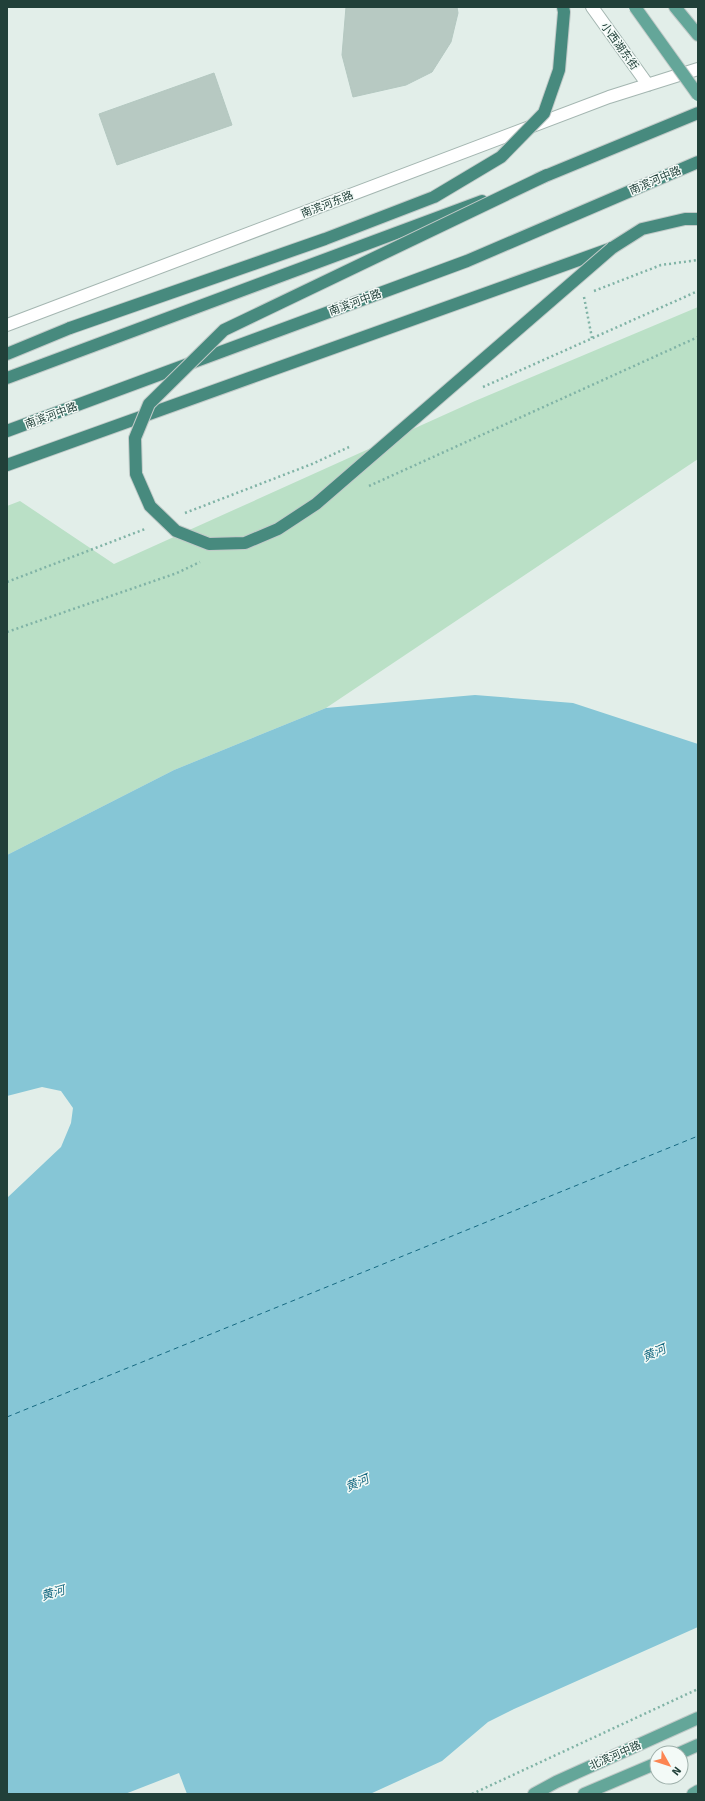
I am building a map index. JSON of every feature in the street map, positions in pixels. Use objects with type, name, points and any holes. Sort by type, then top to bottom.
[{"type":"highway","points":[[7,354],[70,328],[325,239],[434,197],[501,157],[544,113],[559,70],[564,12],[563,7]]},
{"type":"highway","points":[[7,378],[430,221],[698,113]]},
{"type":"highway","name":"南滨河中路","points":[[7,431],[467,261],[698,162]]},
{"type":"highway","points":[[547,175],[224,330],[149,404],[135,438],[136,474],[150,506],[176,531],[209,544],[245,543],[278,529],[316,504],[612,248],[642,229],[685,219],[698,219]]},
{"type":"highway","points":[[7,466],[612,248]]},
{"type":"main road","points":[[635,7],[698,95]]},
{"type":"main road","points":[[675,7],[698,35]]},
{"type":"main road","name":"北滨河中路","points":[[534,1794],[556,1782],[698,1718]]},
{"type":"main road","points":[[584,1794],[649,1766]]},
{"type":"main road","points":[[693,1794],[698,1792]]},
{"type":"street","name":"小西湖东街","points":[[592,7],[648,85]]},
{"type":"street","points":[[681,7],[698,27]]},
{"type":"street","points":[[648,85],[698,69]]},
{"type":"street","name":"南滨河东路","points":[[7,325],[601,100],[648,85]]},
{"type":"path","points":[[591,292],[661,265],[698,260]]},
{"type":"path","points":[[477,390],[698,291]]},
{"type":"path","points":[[584,295],[592,338]]},
{"type":"path","points":[[178,516],[312,464],[355,445]]},
{"type":"path","points":[[7,582],[148,527]]},
{"type":"path","points":[[472,1794],[698,1690]]},
{"type":"green space","points":[[698,307],[698,459],[326,708],[174,770],[7,855],[7,506],[20,501],[114,564],[475,401]]},
{"type":"water","name":"黄河","points":[[475,695],[573,703],[698,744],[698,1627],[488,1722],[442,1761],[370,1794],[7,1794],[7,1198],[61,1147],[71,1123],[73,1108],[61,1091],[42,1087],[7,1096],[7,855],[174,770],[326,708]]},
{"type":"pier","points":[[179,1773],[187,1794],[125,1794]]},
{"type":"building","points":[[346,7],[457,7],[458,13],[451,42],[432,72],[406,85],[353,97],[342,55]]},
{"type":"building","points":[[214,73],[232,125],[117,165],[99,114]]},
{"type":"ferry route","points":[[7,1417],[698,1136]]}]
